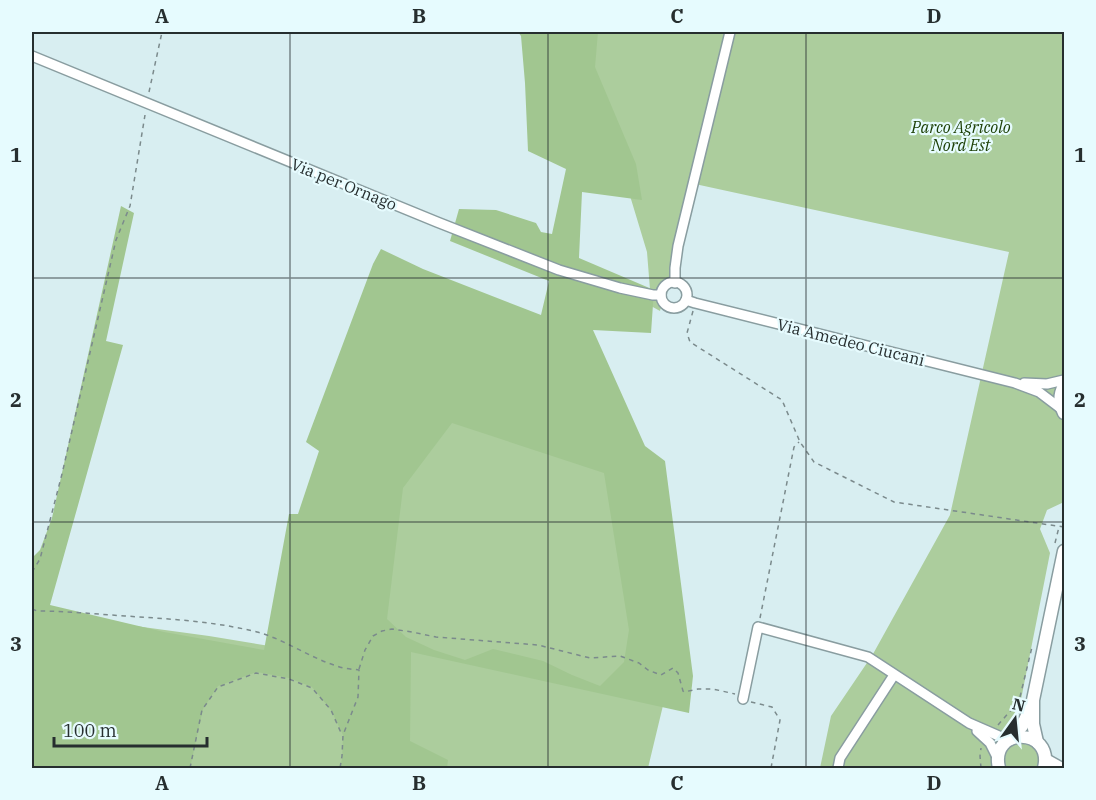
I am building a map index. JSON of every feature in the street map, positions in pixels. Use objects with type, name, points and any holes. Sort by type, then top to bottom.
[{"type":"main road","name":"Via Amedeo Ciucani","points":[[1064,412],[1060,399],[1065,386]]},
{"type":"main road","points":[[1037,742],[1033,726],[1033,700],[1059,549]]},
{"type":"main road","points":[[998,763],[1001,747],[1023,724],[1033,700]]},
{"type":"main road","points":[[1009,739],[1023,736],[1031,738],[1044,751],[1045,763]]},
{"type":"street","points":[[675,282],[678,246],[730,32]]},
{"type":"street","name":"Via per Ornago","points":[[32,56],[559,270],[621,288],[661,295]]},
{"type":"street","points":[[675,282],[684,288],[690,301],[672,308],[663,303],[661,295],[666,285],[675,282]]},
{"type":"street","name":"Via Amedeo Ciucani","points":[[690,301],[1015,382],[1039,392],[1064,412]]},
{"type":"street","name":"Via Amedeo Ciucani","points":[[1015,382],[1041,384],[1065,380]]},
{"type":"street","points":[[743,698],[758,627],[868,657],[988,736],[1009,739]]},
{"type":"street","points":[[838,768],[840,758],[894,675]]},
{"type":"street","points":[[988,736],[998,763]]},
{"type":"street","points":[[1045,763],[1063,768]]},
{"type":"path","points":[[32,572],[40,559],[62,474],[116,240],[130,206],[147,103],[162,32]]},
{"type":"path","points":[[690,301],[687,333],[690,342],[782,400],[800,442],[814,462],[894,502],[1065,527]]},
{"type":"path","points":[[758,627],[794,447],[800,442]]},
{"type":"path","points":[[1059,526],[1059,549]]},
{"type":"path","points":[[32,609],[163,618],[258,632],[337,667],[359,670]]},
{"type":"path","points":[[340,768],[343,735],[358,697],[359,670],[365,650],[373,636],[381,631],[392,629],[436,637],[538,645],[590,658],[620,656],[661,675],[673,668],[678,673],[684,692],[713,689],[772,707],[780,720],[771,768]]},
{"type":"path","points":[[981,768],[980,756],[988,736],[1019,701],[1032,647]]},
{"type":"path","points":[[190,768],[202,710],[218,687],[256,673],[289,679],[312,688],[331,710],[342,736],[340,768]]},
{"type":"green space","points":[[518,32],[598,32],[595,67],[636,164],[642,200],[582,192],[579,258],[654,290],[651,333],[593,330],[645,446],[665,461],[693,676],[689,713],[411,652],[410,741],[448,760],[447,768],[340,768],[343,735],[331,710],[312,687],[289,678],[257,672],[218,686],[203,709],[190,768],[32,768],[32,558],[40,550],[52,518],[121,206],[134,213],[106,341],[123,345],[50,605],[164,632],[264,650],[289,514],[298,514],[319,451],[306,442],[373,264],[381,249],[423,269],[541,315],[549,281],[450,241],[459,209],[496,210],[536,223],[541,232],[552,234],[566,169],[528,151],[521,36]],"holes":[[[452,423],[604,473],[629,630],[624,662],[600,686],[543,661],[493,649],[465,660],[434,650],[406,637],[387,619],[403,488]]]},
{"type":"green space","name":"Parco Agricolo Nord Est","points":[[539,32],[1064,32],[1064,502],[1047,510],[1040,529],[1050,553],[1012,745],[1029,745],[1037,751],[1039,761],[1037,768],[820,768],[831,716],[873,654],[950,515],[1009,252],[695,184],[660,311],[651,306],[647,252],[621,166]]},
{"type":"green space","points":[[447,407],[614,470],[666,693],[648,768],[97,768],[128,625],[282,648]]}]
